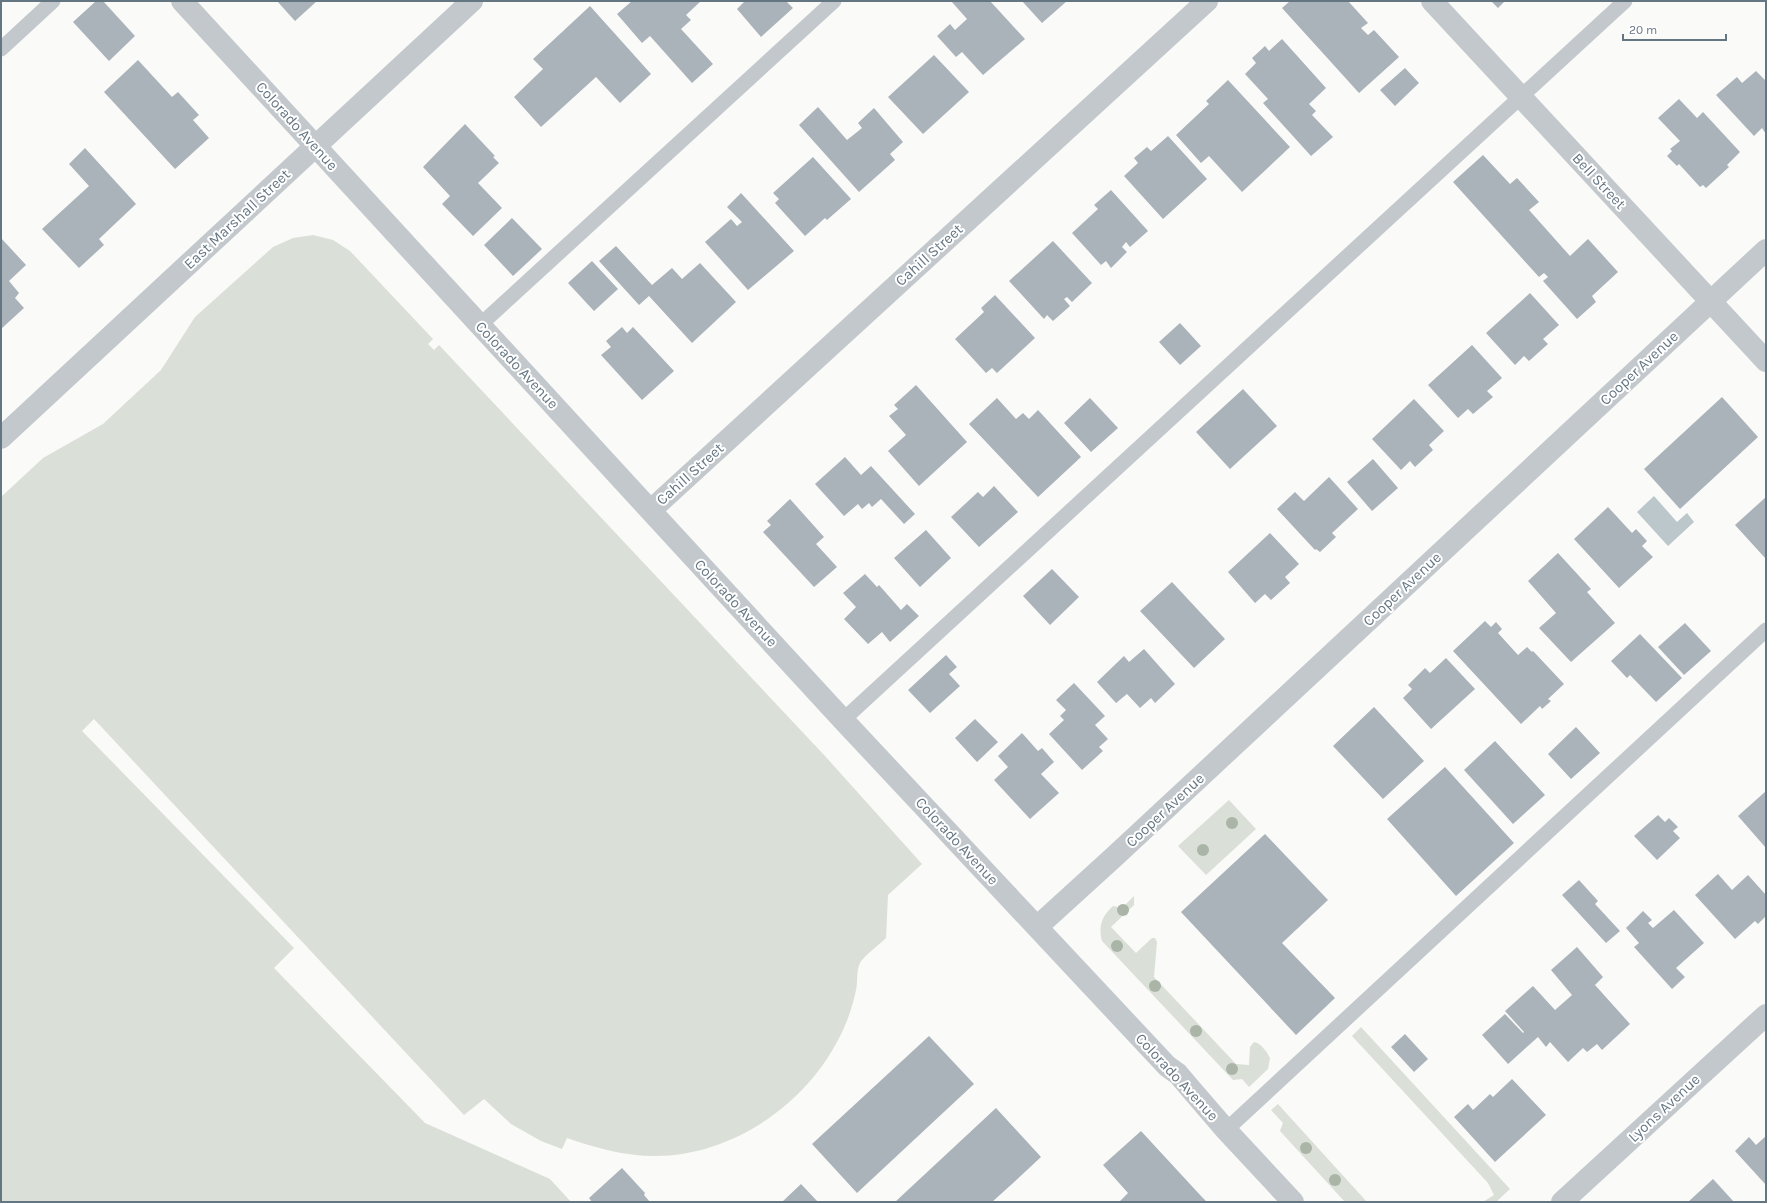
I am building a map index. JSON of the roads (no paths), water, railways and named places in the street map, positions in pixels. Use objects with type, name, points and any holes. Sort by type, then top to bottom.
[{"type":"street","name":"Colorado Avenue","points":[[182,1],[843,720],[1167,1066],[1182,1079],[1226,1130],[1294,1202]]},
{"type":"street","name":"East Marshall Street","points":[[1,438],[472,1]]},
{"type":"street","name":"Cahill Street","points":[[650,510],[1207,1]]},
{"type":"street","name":"Bell Street","points":[[1432,1],[1766,361]]},
{"type":"street","name":"Cooper Avenue","points":[[1037,927],[1138,835],[1766,250]]},
{"type":"street","name":"Lyons Avenue","points":[[1562,1202],[1766,1015]]},
{"type":"lane","points":[[1,49],[53,1]]},
{"type":"lane","points":[[480,325],[834,1]]},
{"type":"lane","points":[[843,720],[1625,1]]},
{"type":"lane","points":[[1226,1130],[1766,630]]}]
